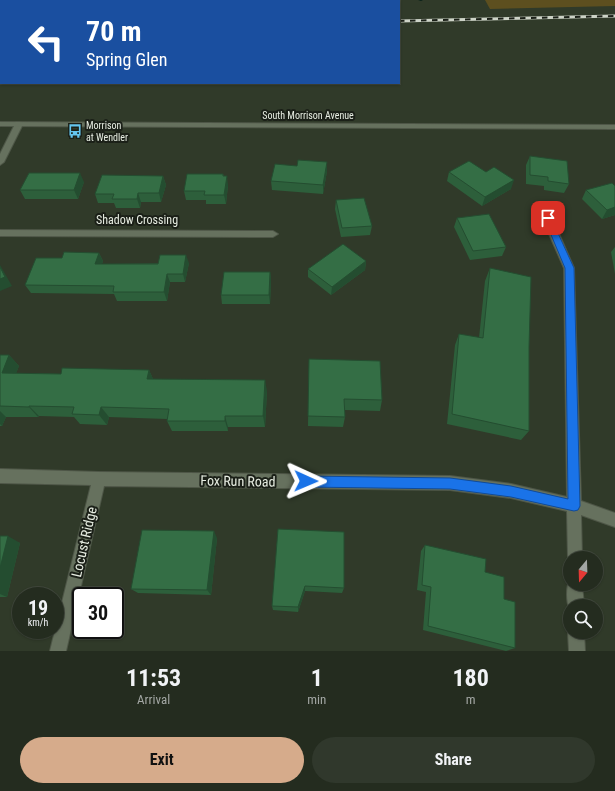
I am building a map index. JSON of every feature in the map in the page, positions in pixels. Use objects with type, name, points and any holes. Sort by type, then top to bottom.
[{"type":"street","name":"South Morrison Avenue","points":[[0,124],[615,127]]},
{"type":"street","points":[[0,162],[19,124]]},
{"type":"street","points":[[548,218],[569,268],[575,551]]},
{"type":"street","name":"Shadow Crossing","points":[[0,233],[273,234]]},
{"type":"street","name":"Fox Run Road","points":[[0,476],[99,479],[450,483],[511,491],[574,506],[615,520]]},
{"type":"street","name":"Locust Ridge","points":[[58,651],[99,479]]},
{"type":"street","points":[[576,639],[576,651]]},
{"type":"shaded area","points":[[485,0],[615,0],[615,6],[490,9]]},
{"type":"building","points":[[530,156],[567,161],[569,184],[548,181],[548,177],[530,175]]},
{"type":"building","points":[[298,160],[327,162],[323,185],[271,181],[275,164],[297,166]]},
{"type":"building","points":[[469,161],[486,172],[494,167],[514,180],[485,197],[449,172]]},
{"type":"building","points":[[29,173],[80,173],[74,190],[20,190]]},
{"type":"building","points":[[187,174],[223,174],[223,176],[227,176],[224,195],[204,195],[205,191],[184,191]]},
{"type":"building","points":[[102,175],[163,176],[159,193],[138,193],[137,199],[112,199],[114,194],[95,194]]},
{"type":"building","points":[[612,183],[615,186],[615,207],[607,210],[586,190]]},
{"type":"building","points":[[364,198],[372,226],[342,228],[336,200]]},
{"type":"building","points":[[489,214],[506,247],[473,251],[457,218]]},
{"type":"building","points":[[343,244],[366,261],[332,287],[308,269]]},
{"type":"building","points":[[64,252],[99,253],[95,264],[158,264],[160,255],[186,255],[183,274],[167,274],[164,292],[113,292],[114,286],[25,285],[36,258],[62,258]]},
{"type":"building","points":[[0,267],[5,277],[0,279]]},
{"type":"building","points":[[490,268],[531,277],[529,431],[452,414],[459,334],[483,338]]},
{"type":"building","points":[[224,272],[270,272],[269,295],[221,295]]},
{"type":"building","points":[[0,355],[9,355],[2,373],[61,374],[62,368],[149,370],[147,379],[265,380],[263,416],[225,416],[225,421],[167,421],[169,409],[101,407],[99,415],[72,414],[74,407],[0,406]]},
{"type":"building","points":[[309,359],[380,361],[382,400],[344,399],[345,417],[308,416]]},
{"type":"building","points":[[278,529],[344,532],[344,588],[305,586],[298,607],[272,606]]},
{"type":"building","points":[[142,530],[214,531],[207,590],[131,589]]},
{"type":"building","points":[[0,536],[8,536],[0,568]]},
{"type":"building","points":[[425,545],[486,559],[485,572],[504,577],[504,599],[515,602],[515,648],[428,626],[431,587],[422,585]]},
{"type":"railway","points":[[400,21],[615,16]]},
{"type":"place","name":"Morrison at Wendler","points":[[75,131]]},
{"type":"route","points":[[306,481],[450,483],[511,491],[574,506],[569,268],[548,218]]}]
